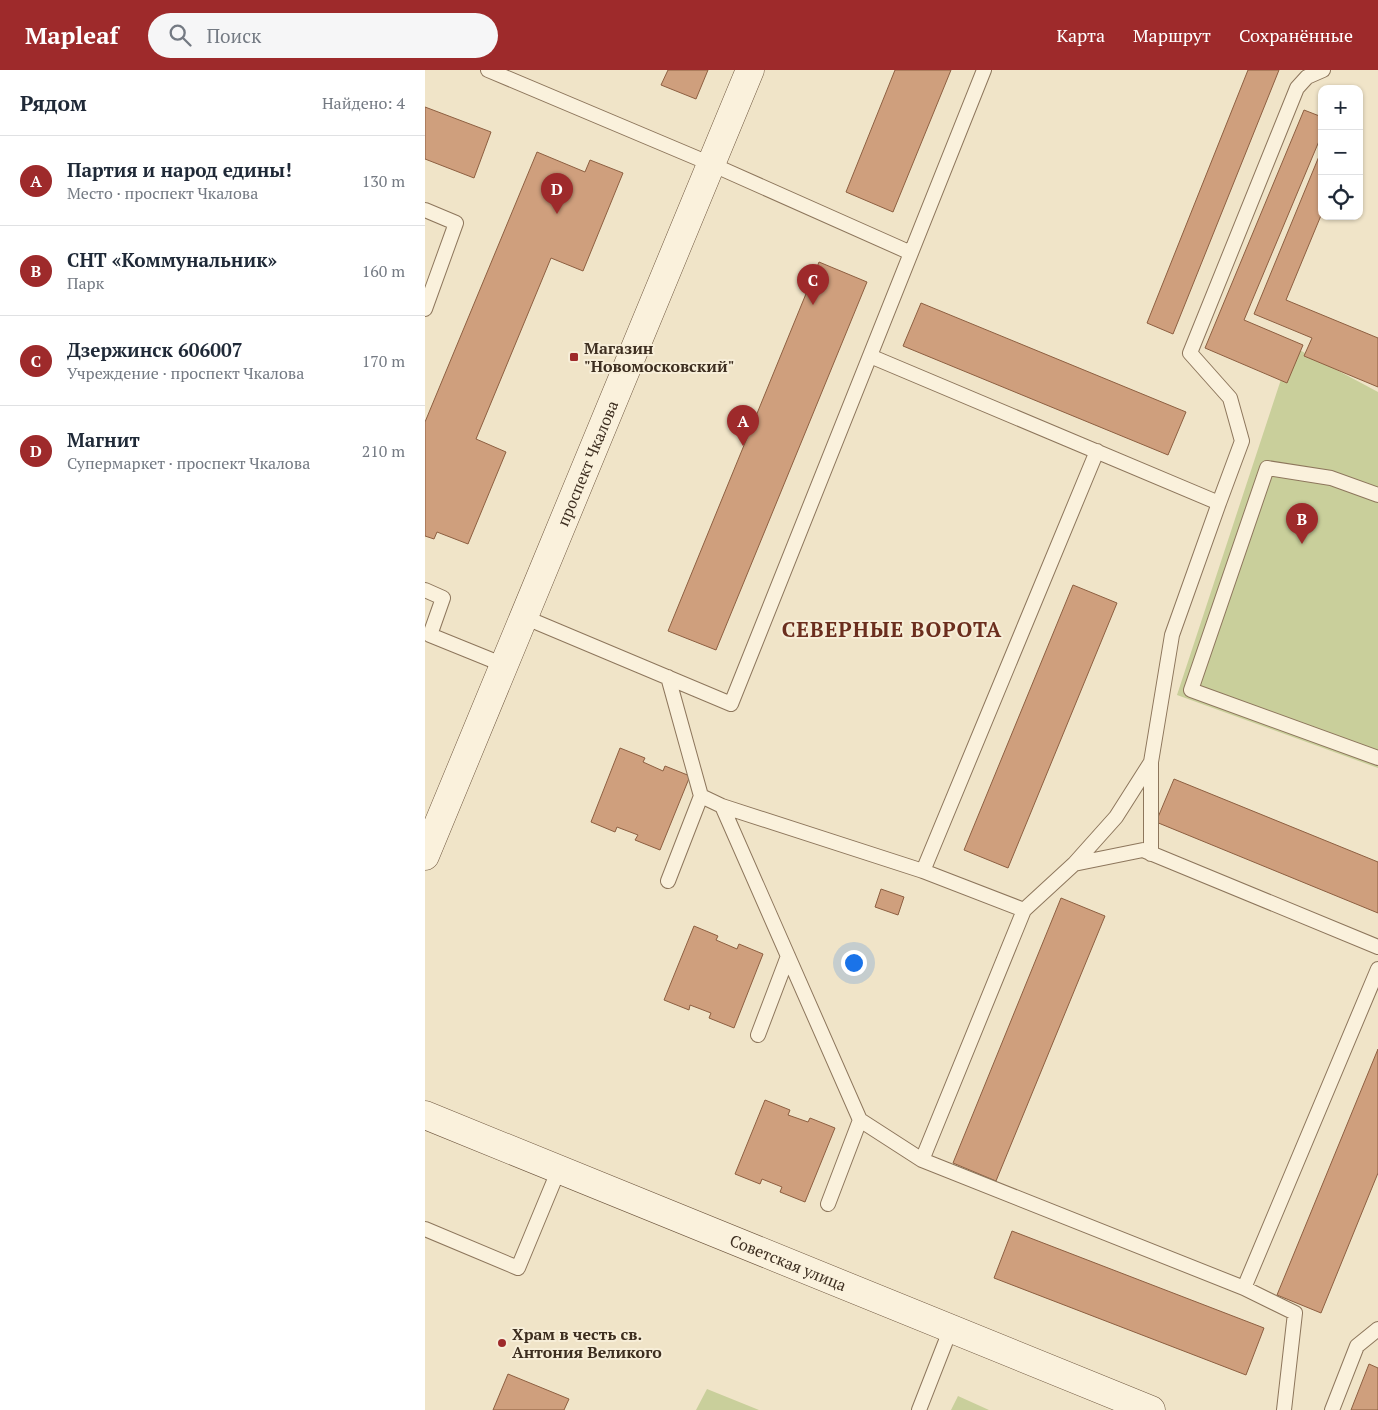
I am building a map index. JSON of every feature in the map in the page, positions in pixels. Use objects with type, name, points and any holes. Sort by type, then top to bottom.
[{"type":"main road","name":"проспект Чкалова","points":[[425,856],[750,70]]},
{"type":"main road","name":"Советская улица","points":[[425,1114],[1151,1410]]},
{"type":"lane","points":[[488,70],[711,164],[911,253]]},
{"type":"lane","points":[[524,617],[731,704],[983,70]]},
{"type":"lane","points":[[1151,854],[1151,762],[1172,636],[1242,441],[1230,398],[1190,352],[1297,88],[1307,77],[1323,70]]},
{"type":"lane","points":[[425,210],[456,223],[425,309]]},
{"type":"lane","points":[[870,356],[1219,503]]},
{"type":"lane","points":[[923,871],[1097,451]]},
{"type":"lane","points":[[1378,495],[1331,478],[1267,468],[1191,690],[1378,758]]},
{"type":"lane","points":[[425,590],[443,598],[430,635],[504,666]]},
{"type":"lane","points":[[667,678],[701,796],[668,881]]},
{"type":"lane","points":[[922,1160],[1024,910],[1074,864],[1116,817],[1151,762]]},
{"type":"lane","points":[[701,796],[722,806],[923,871],[1024,910]]},
{"type":"lane","points":[[722,806],[860,1120],[922,1160],[1244,1288],[1295,1314],[1284,1410]]},
{"type":"lane","points":[[1074,864],[1143,850],[1378,947]]},
{"type":"lane","points":[[758,1034],[788,956]]},
{"type":"lane","points":[[1244,1288],[1378,968]]},
{"type":"lane","points":[[828,1204],[860,1120]]},
{"type":"lane","points":[[425,1229],[518,1268],[559,1169]]},
{"type":"lane","points":[[919,1410],[951,1328]]},
{"type":"lane","points":[[1332,1410],[1357,1346],[1378,1329]]},
{"type":"green space","points":[[1292,346],[1378,392],[1378,768],[1177,695]]},
{"type":"green space","points":[[707,1389],[759,1410],[696,1410]]},
{"type":"green space","points":[[958,1396],[989,1410],[951,1410]]},
{"type":"building","points":[[668,70],[708,70],[696,99],[661,85]]},
{"type":"building","points":[[895,70],[951,70],[893,212],[846,192]]},
{"type":"building","points":[[1248,70],[1279,70],[1173,334],[1147,323]]},
{"type":"building","points":[[425,107],[491,132],[474,178],[425,159]]},
{"type":"building","points":[[1304,110],[1318,115],[1318,144],[1244,320],[1303,345],[1287,383],[1205,348]]},
{"type":"building","points":[[537,152],[585,172],[590,160],[623,173],[583,271],[551,258],[476,439],[506,452],[468,544],[437,532],[434,539],[425,536],[425,422]]},
{"type":"building","points":[[1318,159],[1319,220],[1286,300],[1378,338],[1378,387],[1304,356],[1312,338],[1254,314]]},
{"type":"building","points":[[819,262],[867,282],[716,650],[668,631]]},
{"type":"building","points":[[921,303],[1186,412],[1168,455],[903,346]]},
{"type":"building","points":[[1073,585],[1117,603],[1008,868],[964,850]]},
{"type":"building","points":[[620,748],[645,758],[643,762],[663,771],[665,766],[690,776],[660,850],[635,840],[638,835],[617,827],[615,832],[591,822]]},
{"type":"building","points":[[1174,779],[1378,862],[1378,913],[1156,822]]},
{"type":"building","points":[[881,889],[904,897],[898,915],[875,907]]},
{"type":"building","points":[[1061,898],[1105,916],[996,1181],[953,1163]]},
{"type":"building","points":[[694,926],[718,936],[716,940],[737,949],[739,944],[763,954],[734,1028],[709,1018],[711,1013],[690,1005],[689,1010],[664,1000]]},
{"type":"building","points":[[1378,1049],[1378,1173],[1321,1313],[1277,1295]]},
{"type":"building","points":[[765,1100],[790,1110],[788,1115],[808,1122],[810,1118],[835,1128],[805,1202],[780,1192],[782,1187],[762,1179],[760,1184],[735,1174]]},
{"type":"building","points":[[1012,1231],[1264,1328],[1246,1375],[994,1278]]},
{"type":"building","points":[[1369,1364],[1378,1368],[1378,1410],[1351,1410]]},
{"type":"building","points":[[508,1374],[569,1399],[564,1410],[493,1410]]},
{"type":"place","name":"Магнит","points":[[557,214]]},
{"type":"place","name":"Дзержинск 606007","points":[[813,305]]},
{"type":"place","name":"Магазин \"Новомосковский\"","points":[[574,357]]},
{"type":"place","name":"Партия и народ едины!","points":[[743,446]]},
{"type":"place","name":"СНТ «Коммунальник»","points":[[1302,544]]},
{"type":"place","name":"Храм в честь св. Антония Великого","points":[[502,1343]]},
{"type":"district","name":"СЕВЕРНЫЕ ВОРОТА","points":[[892,629]]}]
